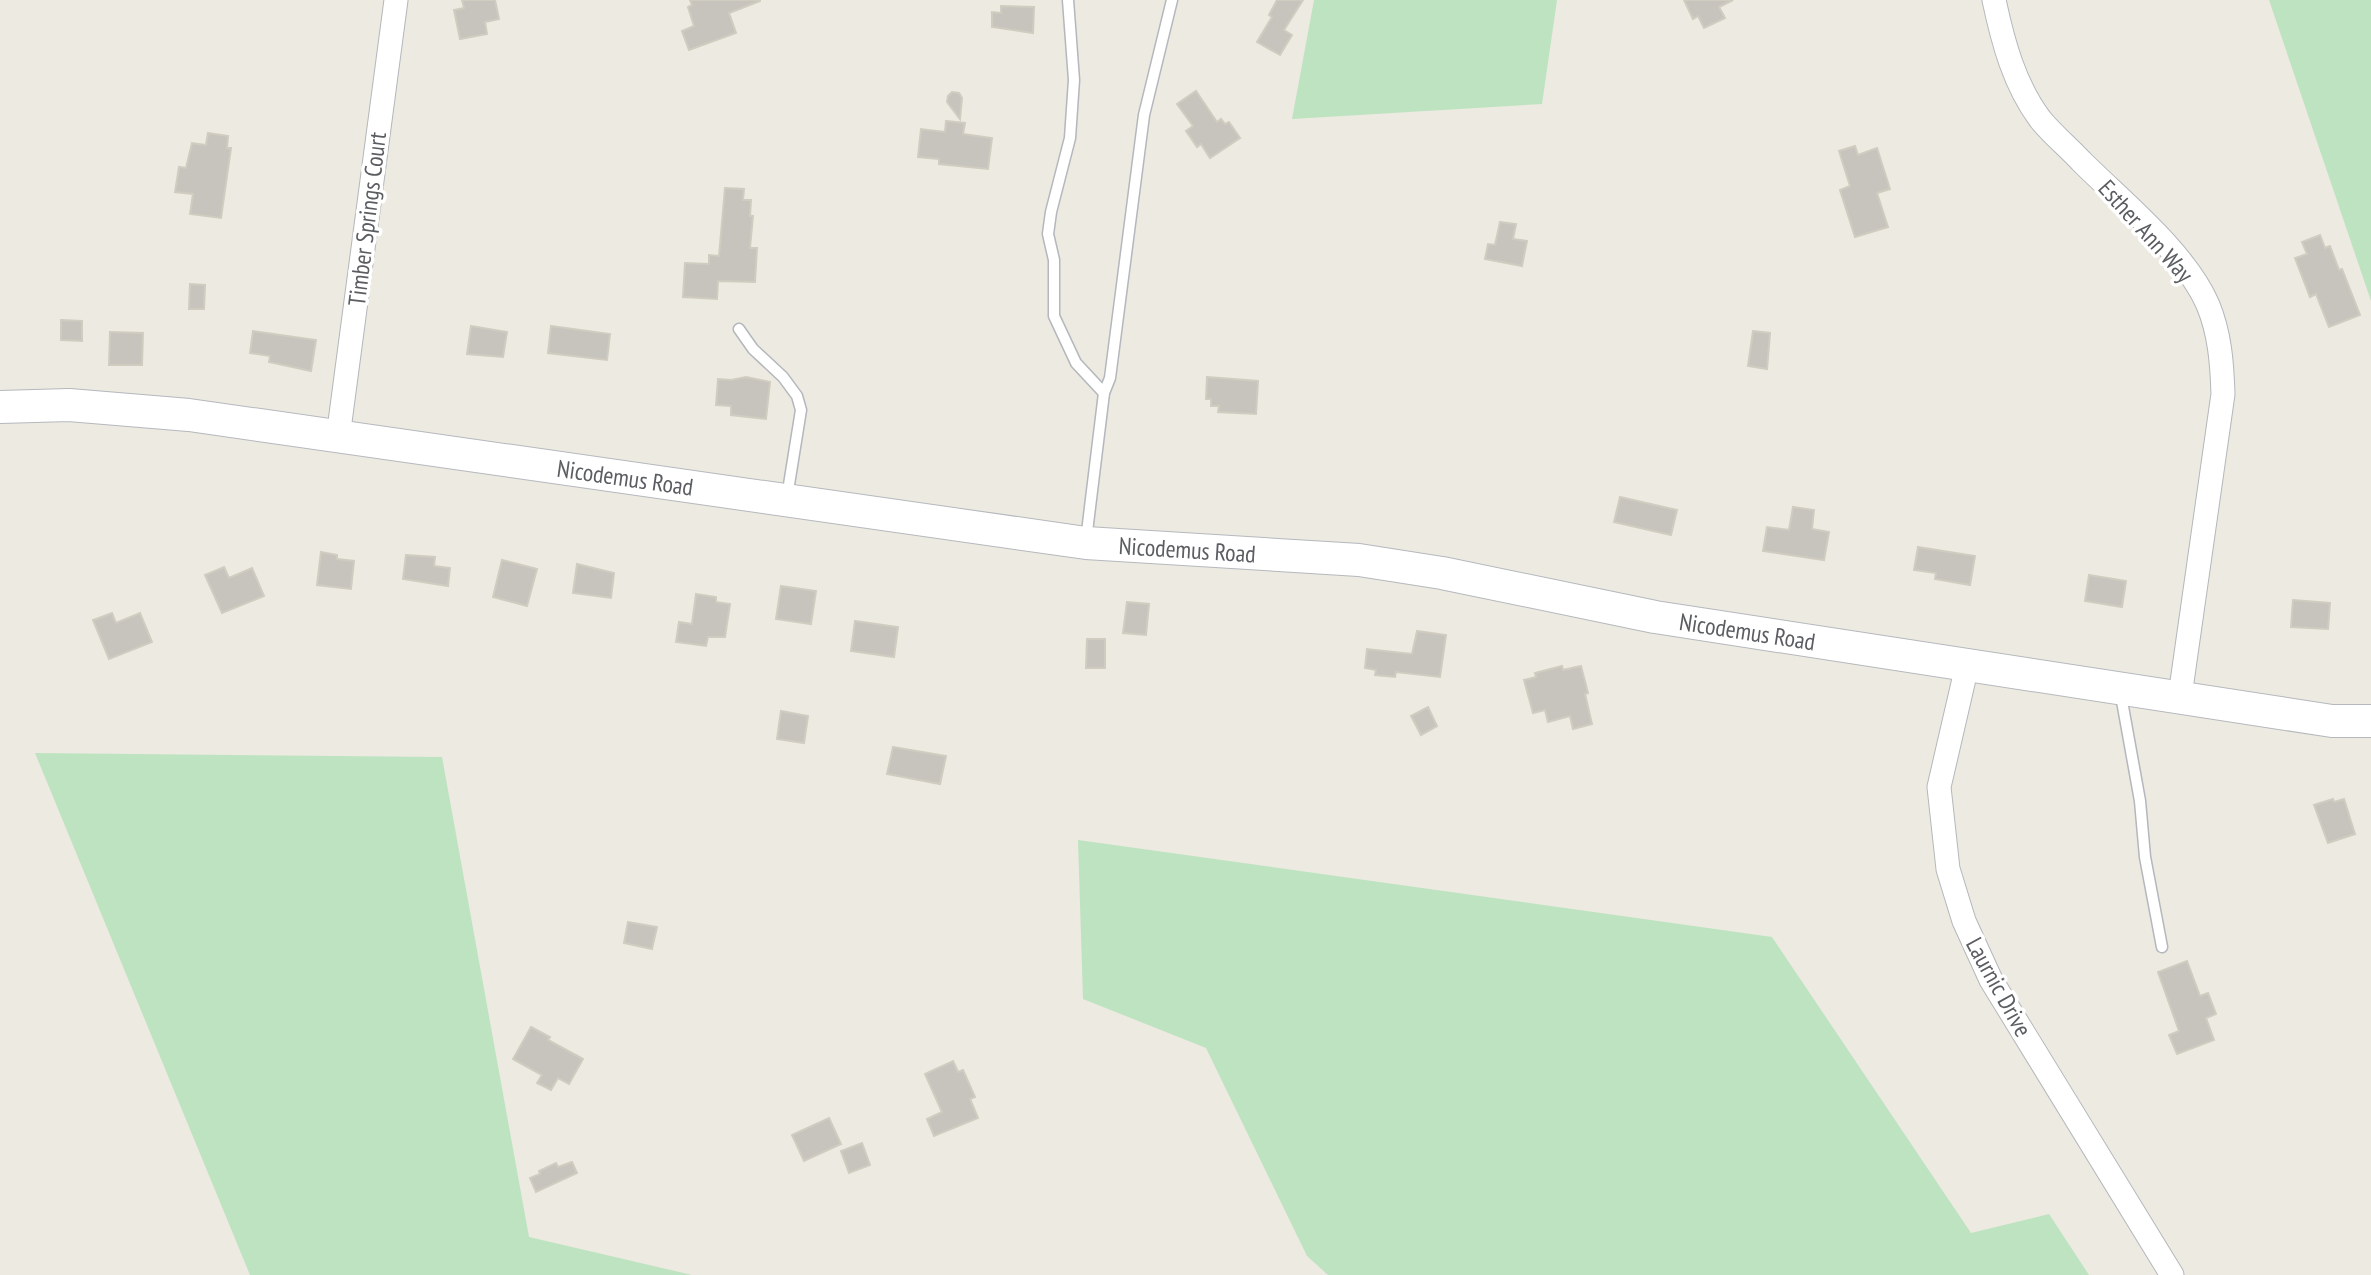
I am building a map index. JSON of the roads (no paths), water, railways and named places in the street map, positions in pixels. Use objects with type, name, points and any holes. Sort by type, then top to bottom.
[{"type":"street","name":"Timber Springs Court","points":[[338,437],[396,0]]},
{"type":"street","name":"Esther Ann Way","points":[[1994,0],[2010,62],[2023,91],[2041,119],[2168,247],[2192,277],[2208,305],[2217,334],[2222,362],[2223,394],[2180,696]]},
{"type":"street","name":"Nicodemus Road","points":[[0,407],[69,405],[189,415],[1086,543],[1359,560],[1442,573],[1655,617],[2332,721],[2371,721]]},
{"type":"street","name":"Laurnic Drive","points":[[1967,666],[1939,787],[1948,869],[1964,921],[1991,980],[2172,1275]]},
{"type":"lane","points":[[1068,0],[1074,80],[1070,138],[1048,234],[1054,260],[1054,316],[1076,363],[1104,393]]},
{"type":"lane","points":[[1086,543],[1104,393],[1110,378],[1144,115],[1172,0]]},
{"type":"lane","points":[[739,329],[753,349],[783,377],[797,396],[801,410],[786,500]]},
{"type":"lane","points":[[2119,687],[2140,801],[2146,857],[2162,947]]}]
